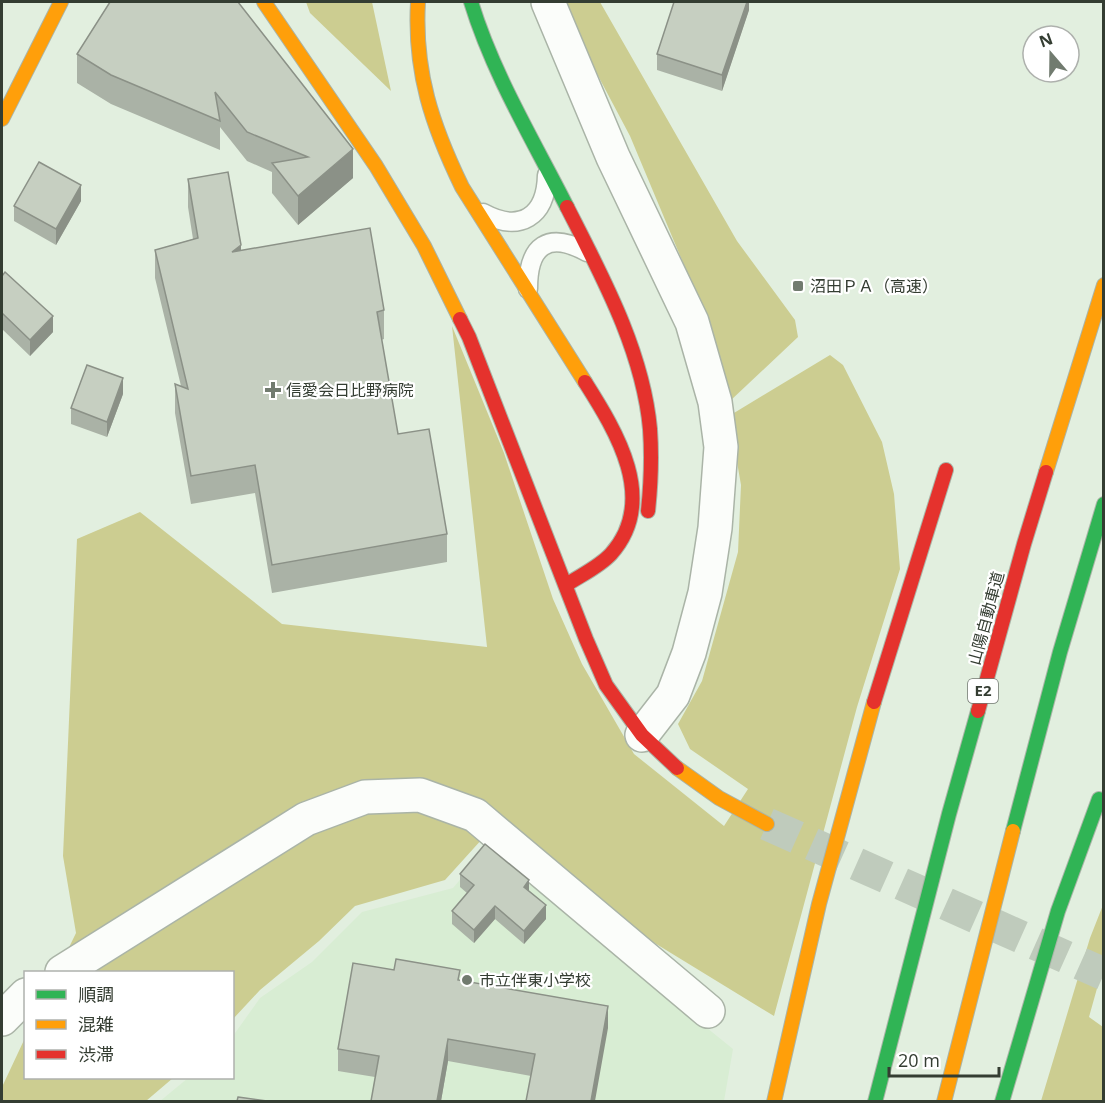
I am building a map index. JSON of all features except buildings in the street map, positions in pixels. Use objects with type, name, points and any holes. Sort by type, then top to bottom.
[{"type":"main road","points":[[2,119],[61,2]]},
{"type":"main road","points":[[264,2],[376,166],[424,246],[469,337],[606,685],[642,735],[677,768],[718,798],[767,824]]},
{"type":"main road","points":[[418,2],[416,49],[420,80],[428,109],[449,161],[477,210],[610,422],[622,446],[632,478],[631,511],[628,525],[620,540],[610,554],[566,585]]},
{"type":"main road","points":[[471,2],[493,61],[591,253],[625,330],[634,358],[652,441],[652,488],[648,512],[641,531],[626,550],[566,585]]},
{"type":"main road","name":"山陽自動車道","points":[[875,1101],[949,814],[1021,555],[1104,285]]},
{"type":"main road","points":[[774,1101],[819,904],[875,698],[946,470]]},
{"type":"main road","points":[[944,1101],[1014,824],[1078,588],[1104,504]]},
{"type":"main road","points":[[1002,1101],[1063,896],[1099,800]]},
{"type":"street","points":[[548,2],[613,157],[692,322],[715,402],[721,447],[716,518],[705,593],[688,653],[673,694],[642,735]]},
{"type":"street","points":[[64,971],[306,819],[366,797],[420,795],[476,815],[708,1011]]},
{"type":"street","points":[[2,1019],[24,997]]},
{"type":"lane","points":[[477,210],[496,220],[508,223],[535,214],[547,189],[547,170]]},
{"type":"lane","points":[[528,291],[528,271],[531,258],[543,246],[557,241],[572,243],[591,253]]},
{"type":"shaded area","name":"市立伴東小学校","points":[[486,849],[733,1049],[724,1101],[159,1102],[187,1079],[234,1079],[234,1035],[260,998],[312,962],[362,912],[453,888]]},
{"type":"green space","points":[[306,2],[372,2],[391,91],[310,13]]},
{"type":"green space","points":[[565,2],[600,2],[737,241],[795,320],[798,337],[730,401],[707,320],[630,136],[569,21]]},
{"type":"green space","points":[[452,326],[504,453],[553,599],[582,664],[634,754],[724,826],[748,789],[690,749],[678,724],[702,681],[738,552],[741,485],[729,416],[830,355],[843,365],[882,442],[894,494],[900,569],[857,707],[774,1016],[483,838],[445,880],[355,906],[319,941],[260,990],[234,1018],[234,971],[57,971],[76,933],[63,856],[77,539],[140,512],[282,624],[487,647]]},
{"type":"green space","points":[[1103,905],[1103,967],[1089,1017],[1103,1027],[1103,1101],[1041,1101],[1090,938]]},
{"type":"green space","points":[[24,1040],[24,1079],[172,1079],[146,1101],[2,1101],[2,1087]]},
{"type":"tunnel","points":[[767,824],[1104,974]]},
{"type":"traffic: fast","points":[[471,2],[502,81],[567,207]]},
{"type":"traffic: fast","points":[[1013,831],[1060,652],[1104,504]]},
{"type":"traffic: fast","points":[[875,1102],[949,814],[978,711]]},
{"type":"traffic: fast","points":[[1002,1102],[1058,911],[1099,799]]},
{"type":"traffic: slow","points":[[2,119],[61,2]]},
{"type":"traffic: slow","points":[[264,2],[376,166],[424,246],[460,319]]},
{"type":"traffic: slow","points":[[418,2],[422,75],[434,120],[451,164],[462,187],[585,382]]},
{"type":"traffic: slow","points":[[1046,472],[1104,285]]},
{"type":"traffic: slow","points":[[774,1102],[819,904],[874,702]]},
{"type":"traffic: slow","points":[[677,768],[719,798],[767,824]]},
{"type":"traffic: slow","points":[[944,1102],[1013,831]]},
{"type":"traffic: jam","points":[[567,207],[607,287],[639,371],[650,429],[651,470],[648,511]]},
{"type":"traffic: jam","points":[[460,319],[606,685],[642,735],[677,768]]},
{"type":"traffic: jam","points":[[566,585],[611,554],[625,533],[632,511],[632,489],[628,466],[620,444],[585,382]]},
{"type":"traffic: jam","points":[[874,702],[946,470]]},
{"type":"traffic: jam","points":[[978,711],[1046,472]]},
{"type":"place","name":"沼田ＰＡ（高速）","points":[[798,286]]},
{"type":"place","name":"信愛会日比野病院","points":[[273,390]]},
{"type":"place","name":"市立伴東小学校","points":[[467,980]]}]
